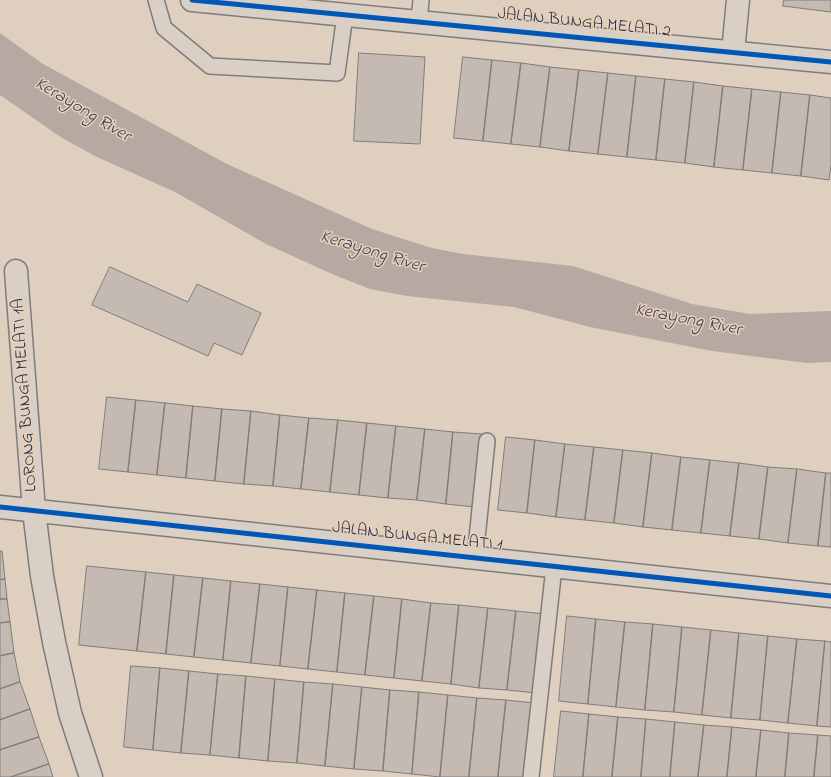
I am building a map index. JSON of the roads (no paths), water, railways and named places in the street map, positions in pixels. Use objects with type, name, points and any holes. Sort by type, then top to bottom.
[{"type":"street","name":"JALAN BUNGA MELATI 2","points":[[192,0],[831,62]]},
{"type":"street","points":[[732,52],[738,0]]},
{"type":"street","name":"LORONG BUNGA MELATI 1A","points":[[16,271],[34,510],[42,576],[54,642],[70,713],[91,777]]},
{"type":"street","name":"JALAN BUNGA MELATI 1","points":[[0,507],[831,596]]},
{"type":"lane","points":[[156,0],[164,28],[210,66],[337,73],[345,15]]},
{"type":"lane","points":[[419,22],[421,0]]},
{"type":"lane","points":[[475,558],[486,441]]},
{"type":"lane","points":[[531,777],[554,567]]},
{"type":"water","name":"Kerayong River","points":[[0,33],[43,64],[227,164],[372,229],[432,248],[463,254],[573,266],[692,304],[750,314],[831,311],[831,362],[807,363],[712,351],[590,327],[514,307],[407,296],[370,289],[332,274],[266,244],[175,192],[97,157],[62,138],[0,95]]}]
